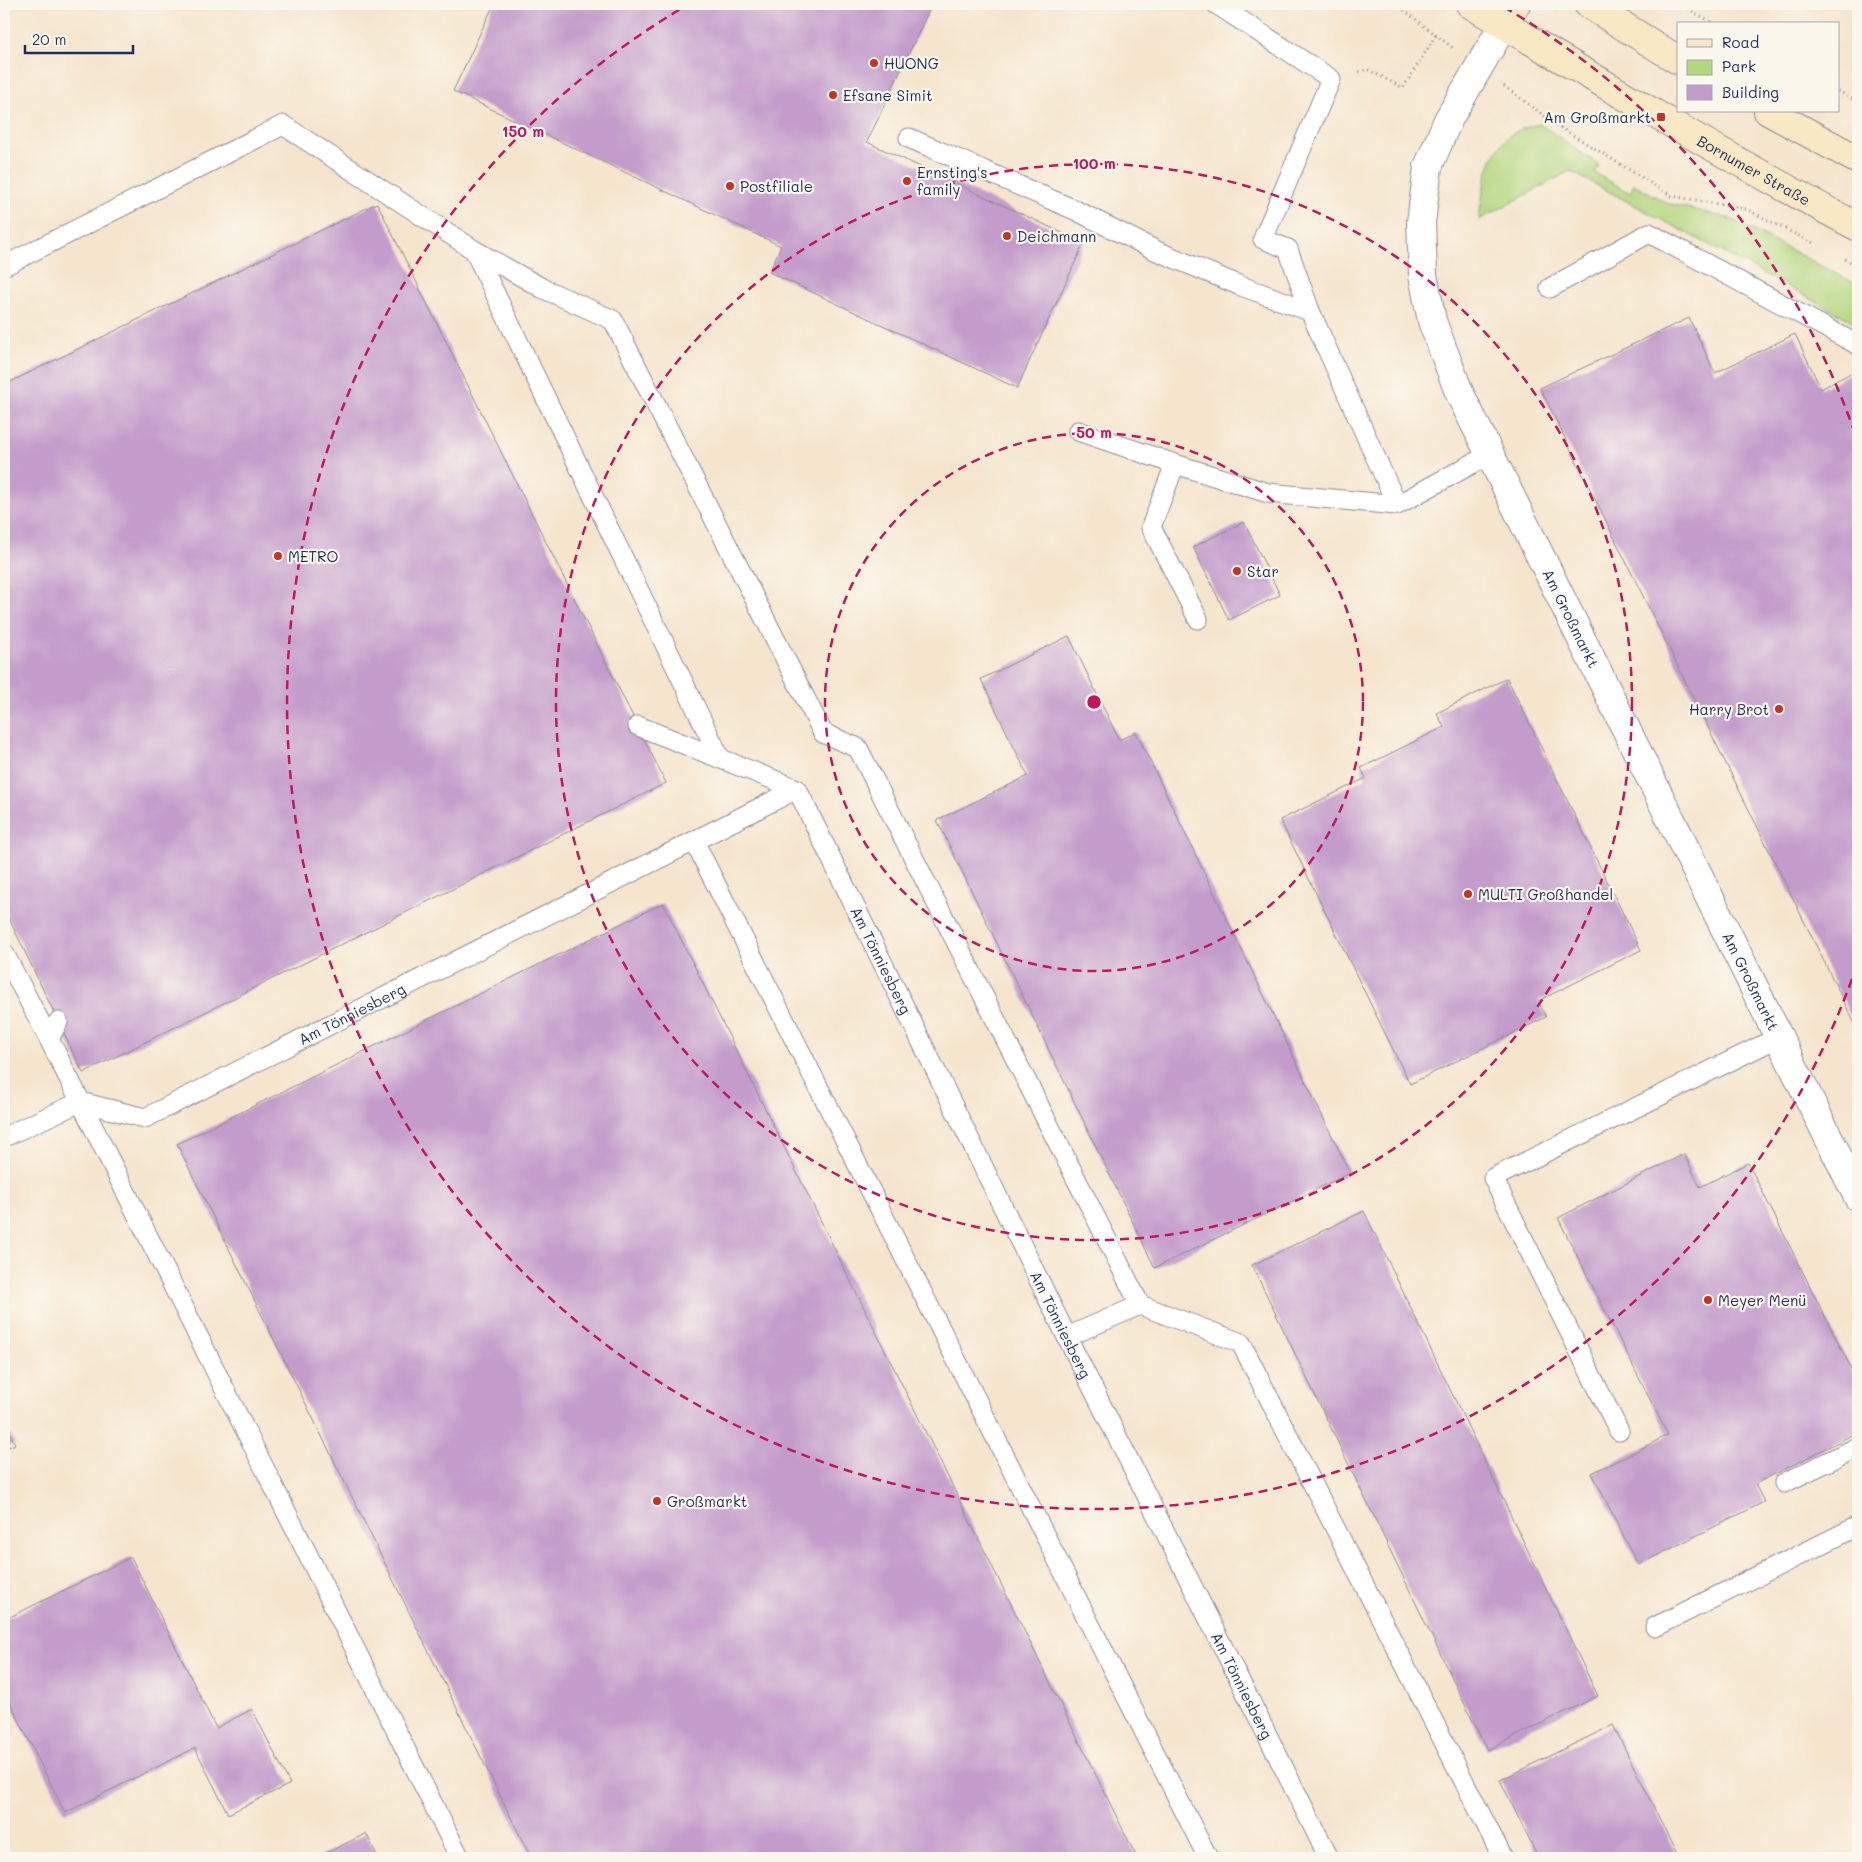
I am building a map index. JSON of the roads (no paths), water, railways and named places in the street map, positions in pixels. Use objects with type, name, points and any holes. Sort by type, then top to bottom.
[{"type":"main road","name":"Bornumer Straße","points":[[1470,4],[1510,14],[1578,69],[1776,184],[1858,227]]},
{"type":"main road","points":[[1588,4],[1677,59]]},
{"type":"main road","points":[[1770,112],[1858,160]]},
{"type":"street","name":"Am Großmarkt","points":[[1510,14],[1448,120],[1428,167],[1421,222],[1423,275],[1432,321],[1459,392],[1858,1197]]},
{"type":"lane","points":[[1216,4],[1331,79],[1263,239],[1288,249],[1310,311],[1397,504]]},
{"type":"lane","points":[[4,266],[283,125],[474,250],[542,288],[613,320],[823,733],[858,748],[1140,1305],[1242,1343],[1503,1858]]},
{"type":"lane","points":[[909,138],[1075,210],[1157,251],[1241,286],[1310,311]]},
{"type":"lane","points":[[1550,288],[1649,233],[1858,346]]},
{"type":"lane","points":[[474,250],[720,758]]},
{"type":"lane","points":[[1078,431],[1175,464],[1268,492],[1397,504],[1490,454]]},
{"type":"lane","points":[[1175,464],[1151,527],[1198,619]]},
{"type":"lane","points":[[638,726],[797,789]]},
{"type":"lane","name":"Am Tönniesberg","points":[[80,1102],[145,1118],[797,789],[1068,1337],[1329,1858]]},
{"type":"lane","points":[[694,841],[1208,1858]]},
{"type":"lane","points":[[4,953],[460,1858]]},
{"type":"lane","points":[[49,1039],[58,1022]]},
{"type":"lane","points":[[1619,1432],[1494,1178],[1779,1036]]},
{"type":"lane","points":[[4,1137],[80,1102]]},
{"type":"lane","points":[[1068,1337],[1140,1305]]},
{"type":"lane","points":[[1784,1483],[1858,1447]]},
{"type":"lane","points":[[1655,1627],[1858,1526]]},
{"type":"place","name":"HUONG","points":[[874,63]]},
{"type":"place","name":"Efsane Simit","points":[[833,95]]},
{"type":"place","name":"Am Großmarkt","points":[[1661,117]]},
{"type":"place","name":"Ernsting's family","points":[[907,181]]},
{"type":"place","name":"Postfiliale","points":[[730,186]]},
{"type":"place","name":"Deichmann","points":[[1007,236]]},
{"type":"place","name":"METRO","points":[[278,556]]},
{"type":"place","name":"Star","points":[[1237,571]]},
{"type":"place","name":"Harry Brot","points":[[1779,709]]},
{"type":"place","name":"MULTI Großhandel","points":[[1468,894]]},
{"type":"place","name":"Meyer Menü","points":[[1708,1300]]},
{"type":"place","name":"Großmarkt","points":[[657,1501]]}]
